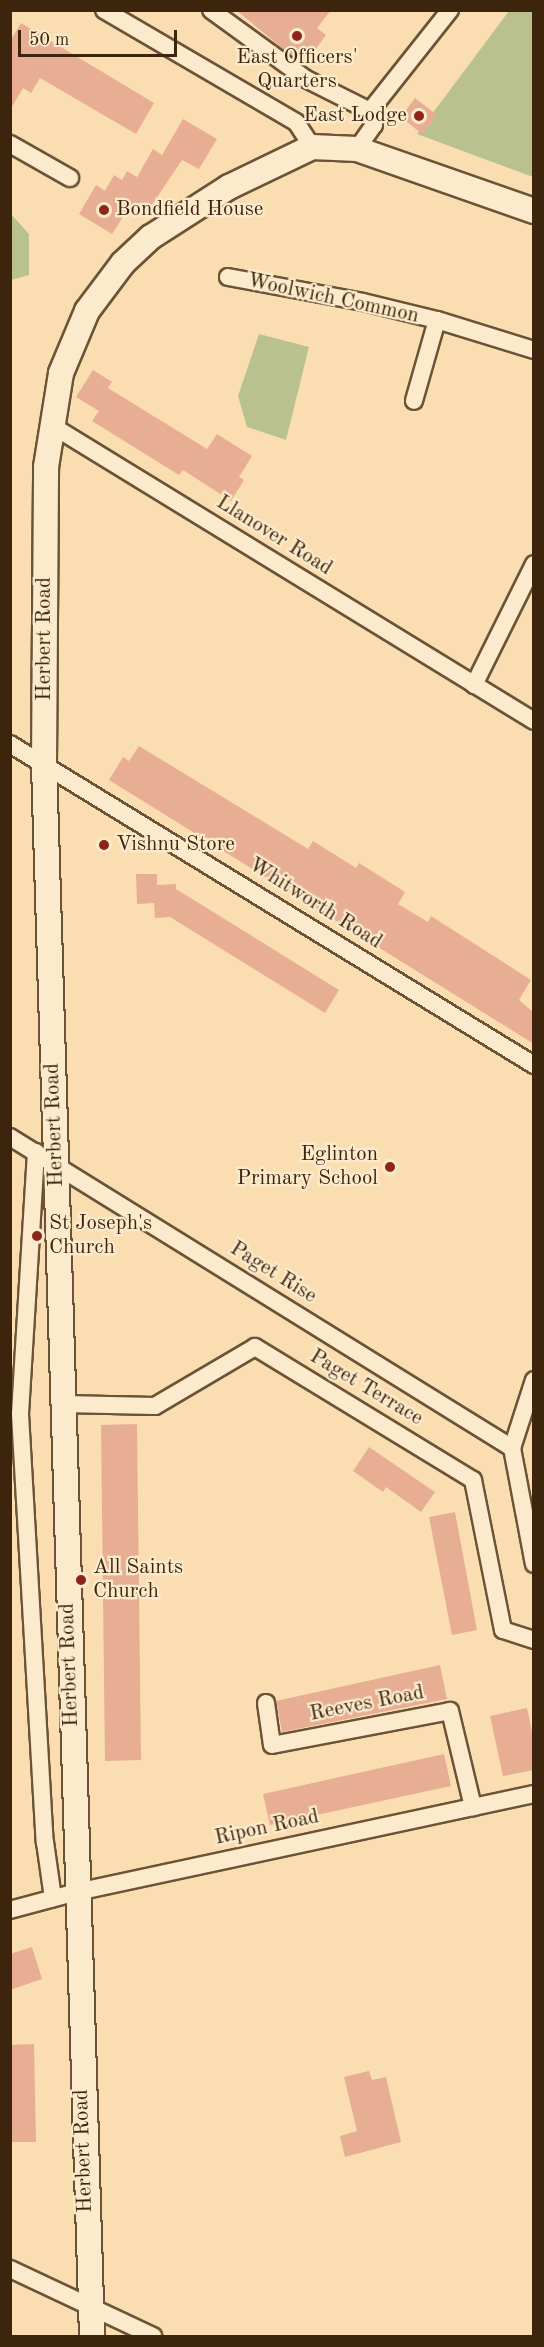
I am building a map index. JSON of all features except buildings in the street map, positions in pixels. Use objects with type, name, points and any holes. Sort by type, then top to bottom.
[{"type":"street","points":[[104,10],[296,122],[312,147],[357,149],[534,211]]},
{"type":"street","points":[[211,10],[306,79],[370,111],[374,125],[357,149]]},
{"type":"street","points":[[370,111],[450,10]]},
{"type":"street","points":[[10,144],[70,178]]},
{"type":"street","name":"Herbert Road","points":[[92,2337],[63,1404],[46,1158],[44,765],[46,467],[51,425],[72,339],[87,311],[123,263],[185,212],[312,147]]},
{"type":"street","name":"Woolwich Common","points":[[228,277],[363,302],[437,320],[534,350]]},
{"type":"street","name":"Woolwich Common","points":[[414,401],[437,320]]},
{"type":"street","name":"Llanover Road","points":[[51,425],[534,722]]},
{"type":"street","points":[[474,685],[534,564]]},
{"type":"street","name":"Whitworth Road","points":[[10,744],[534,1065]]},
{"type":"street","name":"Paget Rise","points":[[10,1137],[512,1448]]},
{"type":"street","name":"Herbert Road","points":[[46,1158],[20,1414],[45,1842],[52,1898]]},
{"type":"street","name":"Paget Terrace","points":[[63,1404],[155,1406],[255,1347],[473,1480],[503,1630],[534,1640]]},
{"type":"street","points":[[534,1380],[512,1448],[534,1564]]},
{"type":"street","name":"Reeves Road","points":[[266,1703],[272,1745],[450,1711],[473,1807]]},
{"type":"street","name":"Ripon Road","points":[[10,1910],[77,1892],[534,1794]]},
{"type":"street","points":[[10,2269],[90,2310],[153,2337]]},
{"type":"green space","points":[[509,11],[533,11],[533,177],[417,134]]},
{"type":"green space","points":[[10,213],[29,234],[29,275],[11,280]]},
{"type":"green space","points":[[259,334],[309,347],[286,440],[247,427],[238,396]]},
{"type":"place","name":"East Officers' Quarters","points":[[297,36]]},
{"type":"place","name":"East Lodge","points":[[419,116]]},
{"type":"place","name":"Bondfield House","points":[[104,210]]},
{"type":"place","name":"Vishnu Store","points":[[104,845]]},
{"type":"place","name":"Eglinton Primary School","points":[[390,1167]]},
{"type":"place","name":"St Joseph's Church","points":[[37,1236]]},
{"type":"place","name":"All Saints Church","points":[[81,1580]]}]
